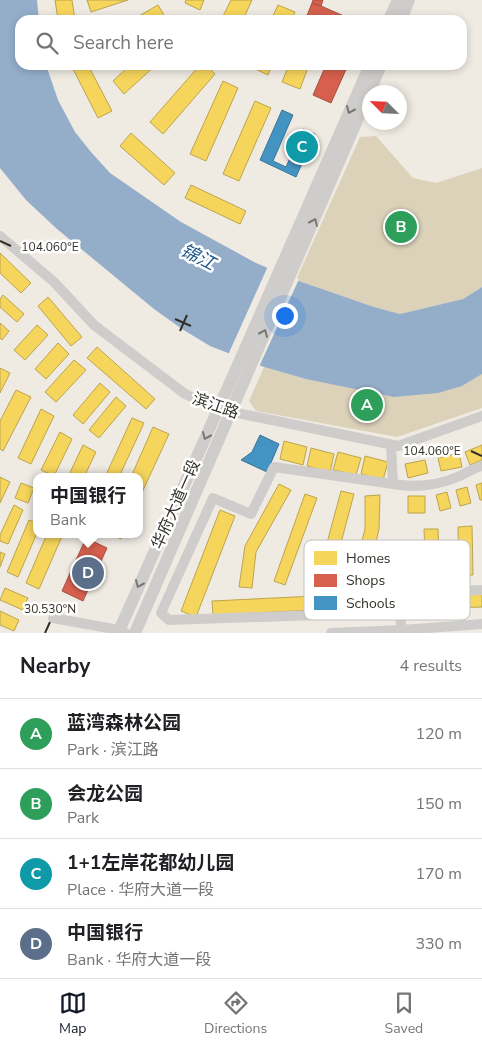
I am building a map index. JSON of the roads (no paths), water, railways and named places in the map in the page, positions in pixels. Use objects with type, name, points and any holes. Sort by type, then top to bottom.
[{"type":"main road","points":[[391,15],[398,0]]},
{"type":"main road","points":[[403,15],[409,0]]},
{"type":"main road","points":[[287,265],[368,70]]},
{"type":"main road","points":[[287,265],[379,70]]},
{"type":"main road","name":"华府大道一段","points":[[121,632],[225,410],[287,265]]},
{"type":"main road","points":[[135,633],[196,490],[225,410]]},
{"type":"street","name":"滨江路","points":[[0,236],[54,282],[94,325],[185,394],[225,410],[398,446],[482,416]]},
{"type":"street","points":[[391,445],[393,484]]},
{"type":"street","points":[[196,490],[251,514],[274,467],[409,487],[429,485],[458,477],[482,466]]},
{"type":"street","points":[[213,498],[161,613],[169,620],[304,615]]},
{"type":"street","points":[[53,618],[121,632]]},
{"type":"street","points":[[400,620],[402,630]]},
{"type":"street","points":[[331,633],[482,624]]},
{"type":"street","points":[[447,633],[482,630]]},
{"type":"water","name":"锦江","points":[[0,0],[37,0],[38,15],[15,15],[15,70],[48,70],[58,100],[75,132],[110,173],[181,222],[256,263],[296,280],[374,307],[400,314],[463,299],[482,287],[482,374],[462,386],[438,393],[394,397],[306,379],[264,367],[210,346],[154,309],[57,229],[26,200],[0,168]]},
{"type":"place","name":"1+1左岸花都幼儿园","points":[[302,147]]},
{"type":"place","name":"会龙公园","points":[[401,227]]},
{"type":"place","name":"蓝湾森林公园","points":[[367,405]]},
{"type":"place","name":"中国银行","points":[[88,573]]}]
